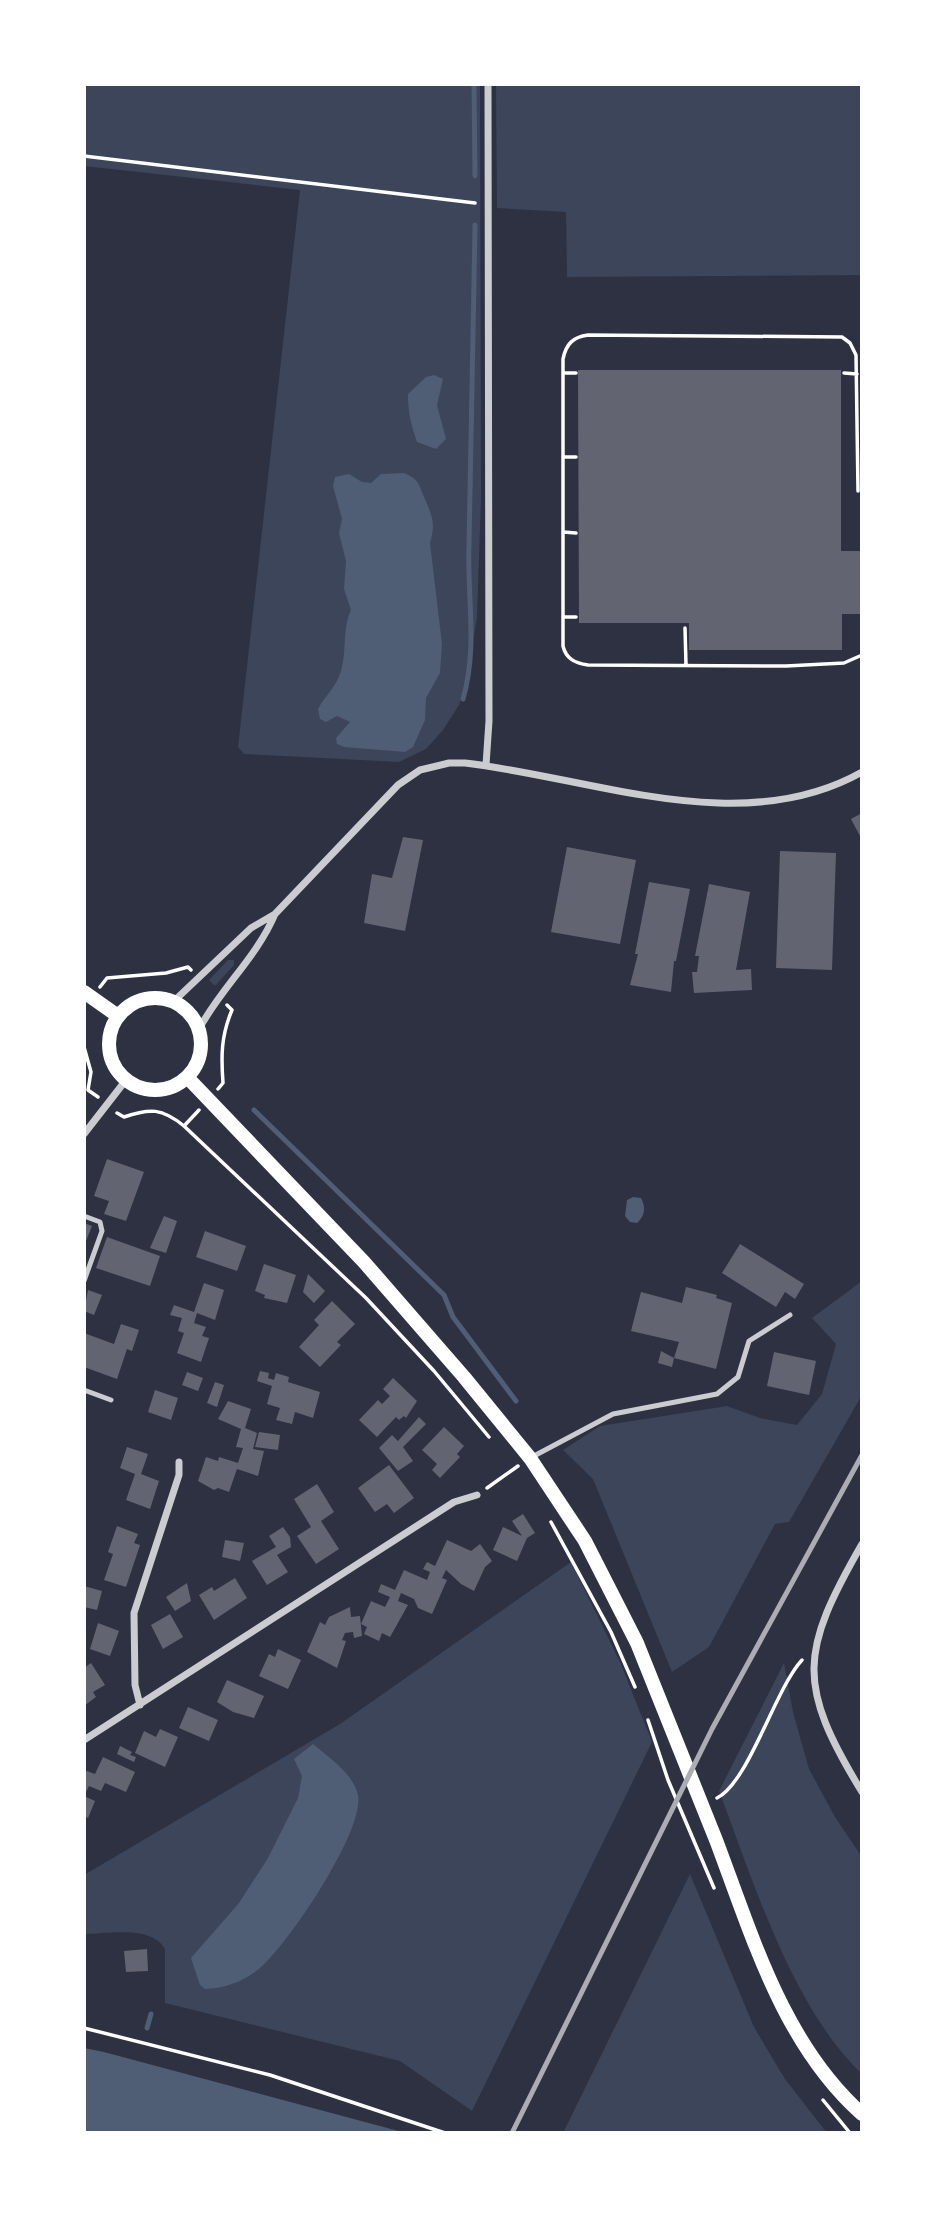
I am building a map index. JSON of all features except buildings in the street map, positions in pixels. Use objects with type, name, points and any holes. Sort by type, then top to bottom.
[{"type":"main road","points":[[88,995],[118,1016]]},
{"type":"main road","points":[[158,998],[173,1002],[186,1010],[199,1029],[201,1050],[194,1069],[187,1077],[164,1090],[150,1090],[126,1080],[111,1056],[112,1029],[118,1016],[143,1000],[158,998]]},
{"type":"main road","points":[[187,1077],[373,1272],[530,1458],[560,1501],[612,1590],[702,1805],[759,1951],[790,2019],[826,2074],[862,2114]]},
{"type":"street","points":[[486,765],[489,722],[488,84]]},
{"type":"street","points":[[173,1002],[251,928],[275,914],[385,796],[420,770],[449,763],[486,765],[725,804],[788,799],[862,772]]},
{"type":"street","points":[[199,1029],[219,998],[265,939],[275,914]]},
{"type":"street","points":[[84,1134],[126,1080]]},
{"type":"street","points":[[140,1705],[135,1685],[134,1613],[179,1475],[179,1462]]},
{"type":"street","points":[[84,1740],[454,1502],[477,1495]]},
{"type":"street","points":[[862,1544],[833,1598],[814,1654],[814,1686],[821,1718],[862,1792]]},
{"type":"lane","points":[[84,1216],[100,1222],[102,1231],[84,1281]]},
{"type":"lane","points":[[530,1458],[613,1414],[717,1394],[738,1377],[749,1341],[790,1315]]},
{"type":"lane","points":[[84,1390],[111,1400]]},
{"type":"path","points":[[84,156],[488,205]]},
{"type":"path","points":[[858,491],[855,350],[850,343],[838,336],[656,335],[578,338],[565,349],[564,650],[576,663],[844,663],[862,655]]},
{"type":"path","points":[[563,373],[576,373]]},
{"type":"path","points":[[844,373],[857,374]]},
{"type":"path","points":[[563,457],[576,457]]},
{"type":"path","points":[[563,532],[576,533]]},
{"type":"path","points":[[563,617],[576,617]]},
{"type":"path","points":[[685,628],[686,665]]},
{"type":"path","points":[[88,995],[107,978],[166,973],[188,967],[200,979]]},
{"type":"path","points":[[184,1126],[223,1083],[223,1031],[232,1010],[219,998]]},
{"type":"path","points":[[84,1047],[91,1072],[88,1090],[124,1117],[146,1110],[160,1110],[184,1126],[366,1298],[434,1371],[491,1438]]},
{"type":"path","points":[[508,1458],[523,1478]]},
{"type":"path","points":[[477,1495],[516,1468]]},
{"type":"path","points":[[551,1521],[611,1632],[635,1688]]},
{"type":"path","points":[[702,1805],[723,1795],[730,1787],[754,1749],[792,1673],[801,1661],[814,1654]]},
{"type":"path","points":[[645,1710],[668,1780],[719,1898]]},
{"type":"path","points":[[84,2028],[270,2075],[445,2133]]},
{"type":"path","points":[[818,2094],[850,2133]]},
{"type":"shaded area","points":[[84,84],[480,84],[481,500],[477,617],[466,686],[459,705],[443,730],[426,749],[399,762],[244,754],[238,747],[300,190],[84,166]]},
{"type":"shaded area","points":[[496,84],[862,84],[862,275],[567,277],[566,212],[497,208]]},
{"type":"shaded area","points":[[434,375],[443,379],[437,405],[446,439],[436,449],[417,442],[408,401],[408,394],[426,377]]},
{"type":"shaded area","points":[[404,473],[418,483],[432,520],[430,543],[442,644],[440,673],[426,698],[425,720],[413,747],[405,752],[344,747],[337,744],[336,738],[350,722],[337,716],[326,722],[320,719],[318,709],[341,671],[346,625],[351,610],[344,589],[346,561],[339,533],[342,519],[333,486],[335,477],[349,474],[362,482],[371,483],[381,474]]},
{"type":"shaded area","points":[[228,960],[234,960],[234,965],[215,986],[209,980]]},
{"type":"shaded area","points":[[633,1197],[641,1198],[644,1205],[643,1214],[637,1223],[630,1222],[625,1216],[627,1200]]},
{"type":"shaded area","points":[[862,1281],[862,1395],[789,1522],[775,1524],[709,1647],[672,1672],[593,1479],[563,1450],[600,1426],[727,1406],[760,1418],[797,1425],[822,1394],[836,1344],[812,1318]]},
{"type":"shaded area","points":[[571,1562],[620,1662],[652,1742],[472,2111],[400,2061],[165,2003],[165,1949],[159,1941],[140,1934],[84,1934],[84,1875],[340,1724]]},
{"type":"shaded area","points":[[784,1663],[793,1712],[809,1769],[835,1817],[862,1857],[862,2074],[837,2047],[795,1979],[761,1902],[719,1791]]},
{"type":"shaded area","points":[[313,1744],[340,1767],[355,1787],[358,1795],[357,1812],[349,1834],[322,1887],[272,1956],[259,1969],[240,1981],[205,1989],[200,1985],[191,1958],[239,1903],[268,1858],[298,1798],[302,1776],[294,1759]]},
{"type":"shaded area","points":[[690,1874],[754,2027],[785,2079],[827,2133],[563,2133]]},
{"type":"shaded area","points":[[84,2048],[104,2052],[406,2133],[84,2133]]},
{"type":"waterway","points":[[474,84],[475,176]]},
{"type":"waterway","points":[[463,699],[471,641],[469,565],[475,225]]},
{"type":"waterway","points":[[254,1110],[444,1295],[453,1317],[516,1401]]},
{"type":"waterway","points":[[147,2028],[151,2014]]},
{"type":"railway","points":[[512,2133],[712,1729],[862,1455]]}]
